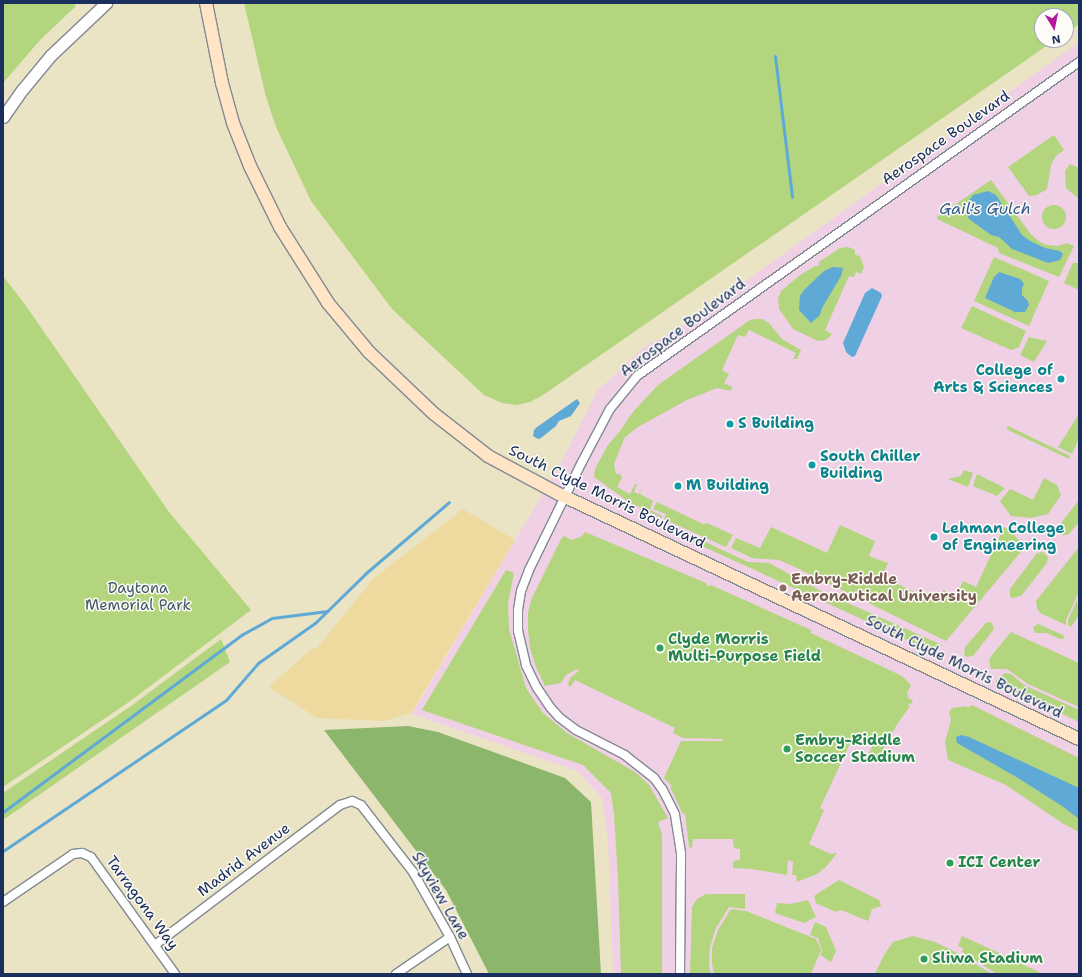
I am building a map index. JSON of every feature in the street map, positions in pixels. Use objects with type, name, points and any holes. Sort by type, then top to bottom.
[{"type":"main road","name":"South Clyde Morris Boulevard","points":[[206,3],[230,110],[250,166],[280,227],[328,303],[369,352],[455,432],[488,456],[565,497],[1079,739]]},
{"type":"street","points":[[3,117],[22,90],[51,55],[106,3]]},
{"type":"street","name":"Aerospace Boulevard","points":[[680,974],[681,853],[674,814],[668,800],[654,778],[625,755],[576,730],[559,717],[536,688],[530,676],[522,651],[517,622],[521,591],[529,570],[610,409],[637,376],[1079,62]]},
{"type":"street","name":"Skyview Lane","points":[[352,801],[361,805],[414,872],[450,937],[467,974]]},
{"type":"street","name":"Madrid Avenue","points":[[155,945],[340,805],[352,801]]},
{"type":"street","name":"Tarragona Way","points":[[3,902],[73,854],[82,853],[91,857],[175,974]]},
{"type":"street","points":[[396,974],[450,937]]},
{"type":"shaded area","name":"Embry-Riddle Aeronautical University","points":[[1079,42],[1079,974],[613,974],[608,840],[602,798],[577,771],[412,714],[561,463],[597,391],[643,348],[683,326],[1071,48],[1074,48],[1074,46]]},
{"type":"green space","points":[[3,3],[74,3],[76,6],[41,39],[3,83]]},
{"type":"green space","points":[[244,3],[1079,3],[1079,24],[1074,27],[1074,8],[1034,8],[1034,48],[1043,48],[543,395],[530,402],[517,405],[502,403],[484,395],[392,309],[311,201],[276,127],[266,97]]},
{"type":"green space","points":[[1054,135],[1064,150],[1056,156],[1051,165],[1047,189],[1037,195],[1029,196],[1008,167]]},
{"type":"green space","points":[[1070,164],[1079,168],[1079,199],[1066,188],[1065,171]]},
{"type":"green space","points":[[991,180],[1030,233],[1038,241],[1047,245],[1058,246],[1067,243],[1074,246],[1059,277],[999,253],[998,248],[937,219],[937,217]]},
{"type":"green space","points":[[1054,205],[1063,208],[1066,217],[1063,226],[1054,229],[1045,226],[1042,217],[1045,208]]},
{"type":"green space","points":[[848,247],[855,250],[855,255],[860,256],[864,267],[861,274],[856,272],[854,277],[849,276],[825,330],[832,334],[826,340],[818,341],[793,329],[779,309],[778,299],[781,291],[800,275],[815,266],[819,266],[819,262],[840,248]]},
{"type":"green space","points":[[994,257],[1049,281],[1029,326],[974,301]]},
{"type":"green space","points":[[1073,263],[1079,263],[1079,290],[1064,283]]},
{"type":"green space","name":"Daytona Memorial Park","points":[[3,276],[26,306],[169,512],[251,610],[129,702],[3,787]]},
{"type":"green space","points":[[972,306],[1026,331],[1019,347],[1011,350],[961,328]]},
{"type":"green space","points":[[762,319],[769,323],[782,339],[801,350],[797,359],[793,359],[796,353],[749,330],[745,337],[738,335],[722,370],[729,374],[724,383],[732,387],[731,391],[717,388],[687,400],[638,427],[625,437],[614,464],[616,474],[620,474],[622,478],[617,487],[630,494],[635,484],[637,484],[634,492],[639,494],[643,487],[640,494],[653,501],[650,510],[662,516],[662,518],[629,502],[594,477],[595,469],[608,445],[633,412],[658,385],[750,320]]},
{"type":"green space","points":[[1029,337],[1047,341],[1034,362],[1020,355]]},
{"type":"green space","points":[[1079,414],[1079,438],[1072,454],[1058,447]]},
{"type":"green space","points":[[1008,426],[1070,456],[1069,459],[1010,431],[1006,428]]},
{"type":"green space","points":[[964,470],[973,473],[968,487],[948,479],[961,476]]},
{"type":"green space","points":[[977,474],[1005,488],[997,496],[973,486]]},
{"type":"green space","points":[[1044,478],[1057,485],[1061,495],[1048,514],[1031,518],[1011,516],[1000,501],[1010,489],[1033,500]]},
{"type":"green space","points":[[1079,500],[1079,522],[1068,535],[1061,535],[1058,527]]},
{"type":"green space","points":[[657,502],[703,524],[707,523],[733,535],[726,547],[664,519],[666,514],[653,509]]},
{"type":"green space","points":[[663,522],[748,562],[769,563],[821,591],[942,645],[935,649],[934,652],[680,536]]},
{"type":"green space","points":[[840,525],[875,541],[869,556],[888,563],[882,577],[936,602],[943,590],[956,596],[963,581],[976,587],[1001,534],[990,528],[1003,527],[1009,529],[1025,547],[946,641],[779,560],[752,558],[731,548],[736,538],[760,548],[771,527],[827,553]]},
{"type":"green space","points":[[585,532],[706,583],[708,587],[711,585],[811,630],[811,633],[902,676],[911,685],[907,693],[909,699],[913,700],[911,704],[909,703],[908,705],[910,706],[896,726],[876,763],[866,759],[874,743],[861,736],[859,740],[853,737],[820,808],[824,810],[809,844],[831,854],[837,853],[826,867],[817,874],[797,882],[796,875],[792,875],[793,862],[788,860],[787,875],[752,869],[733,868],[733,861],[740,860],[740,849],[734,848],[733,839],[693,839],[692,848],[689,847],[685,814],[683,814],[670,787],[672,786],[664,778],[681,741],[722,741],[723,739],[683,738],[673,733],[675,728],[575,680],[570,687],[568,684],[570,678],[579,671],[577,669],[566,675],[561,683],[545,686],[536,667],[530,648],[528,612],[532,598],[561,539],[564,536],[572,540],[582,536]]},
{"type":"green space","points":[[1079,547],[1079,591],[1066,620],[1066,625],[1040,613],[1037,608],[1036,601]]},
{"type":"green space","points":[[1043,552],[1048,557],[1047,563],[1021,596],[1012,598],[1010,596],[1010,589],[1037,553]]},
{"type":"green space","points":[[506,570],[514,573],[508,604],[509,629],[526,688],[543,713],[567,733],[635,772],[649,785],[668,818],[658,822],[662,835],[662,974],[621,974],[618,879],[614,815],[611,793],[583,765],[422,710]]},
{"type":"green space","points":[[1077,600],[1079,615],[1071,627],[1068,625],[1068,620]]},
{"type":"green space","points":[[986,623],[992,623],[994,629],[973,656],[967,657],[964,655],[965,647]]},
{"type":"green space","points":[[1038,624],[1063,635],[1065,638],[1060,639],[1047,633],[1035,633],[1033,627]]},
{"type":"green space","points":[[1011,632],[1079,663],[1079,707],[1028,684],[1007,669],[991,669],[989,660]]},
{"type":"green space","points":[[221,639],[230,662],[3,820],[3,793],[131,706]]},
{"type":"green space","points":[[1005,673],[1011,674],[1024,685],[1079,710],[1079,722],[995,681]]},
{"type":"green space","points":[[972,705],[1079,758],[1079,832],[1062,823],[1006,785],[948,760],[945,742],[951,720],[949,712],[952,708],[966,706],[968,708]]},
{"type":"green space","points":[[408,726],[438,732],[565,778],[591,802],[601,974],[489,974],[446,890],[324,730]]},
{"type":"green space","points":[[839,880],[879,900],[881,906],[872,909],[868,921],[841,910],[836,912],[816,903],[814,896]]},
{"type":"green space","points":[[706,894],[745,894],[745,909],[729,907],[716,928],[710,947],[709,965],[711,974],[690,974],[692,907],[697,899]]},
{"type":"green space","points":[[808,900],[816,917],[804,923],[775,913],[777,903],[790,904]]},
{"type":"green space","points":[[731,909],[746,911],[816,939],[821,950],[811,974],[714,974],[712,964],[712,948],[718,930]]},
{"type":"green space","points":[[815,922],[826,927],[836,951],[831,962],[820,955],[822,951],[818,938],[810,935]]},
{"type":"green space","name":"Sliwa Stadium","points":[[913,936],[935,942],[959,954],[992,974],[875,974],[884,955],[893,942]]},
{"type":"green space","points":[[962,936],[1043,974],[997,974],[962,952],[963,948],[958,946]]},
{"type":"sand","points":[[463,509],[515,540],[411,713],[384,721],[317,718],[269,687],[310,650],[317,648],[373,579]]},
{"type":"water","name":"Gail's Gulch","points":[[988,191],[996,195],[1022,235],[1030,241],[1045,248],[1060,251],[1063,254],[1060,260],[1048,263],[1012,249],[999,237],[991,235],[969,219],[964,208],[967,203],[973,195]]},
{"type":"water","points":[[833,267],[843,268],[841,276],[822,308],[820,315],[811,323],[799,310],[800,296],[804,290],[824,271]]},
{"type":"water","points":[[999,272],[1020,279],[1024,284],[1022,288],[1022,295],[1028,301],[1029,305],[1025,312],[1015,312],[985,298],[994,277]]},
{"type":"water","points":[[872,288],[881,293],[882,296],[855,356],[852,357],[846,352],[843,343],[865,293]]},
{"type":"water","points":[[577,399],[580,403],[571,416],[559,421],[556,426],[541,438],[538,439],[533,436],[534,430],[537,427]]},
{"type":"water","points":[[961,735],[969,737],[1079,788],[1079,819],[1062,806],[1018,778],[957,743],[956,737]]},
{"type":"waterway","points":[[775,56],[792,197]]},
{"type":"waterway","points":[[3,851],[226,700],[258,663],[315,623],[366,573],[449,502]]},
{"type":"waterway","points":[[3,812],[243,634],[272,618],[328,611]]},
{"type":"place","name":"College of Arts & Sciences","points":[[1061,379]]},
{"type":"place","name":"S Building","points":[[730,424]]},
{"type":"place","name":"South Chiller Building","points":[[812,465]]},
{"type":"place","name":"M Building","points":[[678,486]]},
{"type":"place","name":"Lehman College of Engineering","points":[[934,537]]},
{"type":"place","name":"Embry-Riddle Aeronautical University","points":[[783,588]]},
{"type":"place","name":"Clyde Morris Multi-Purpose Field","points":[[660,648]]},
{"type":"place","name":"Embry-Riddle Soccer Stadium","points":[[787,749]]},
{"type":"place","name":"ICI Center","points":[[950,863]]},
{"type":"place","name":"Sliwa Stadium","points":[[924,959]]}]
